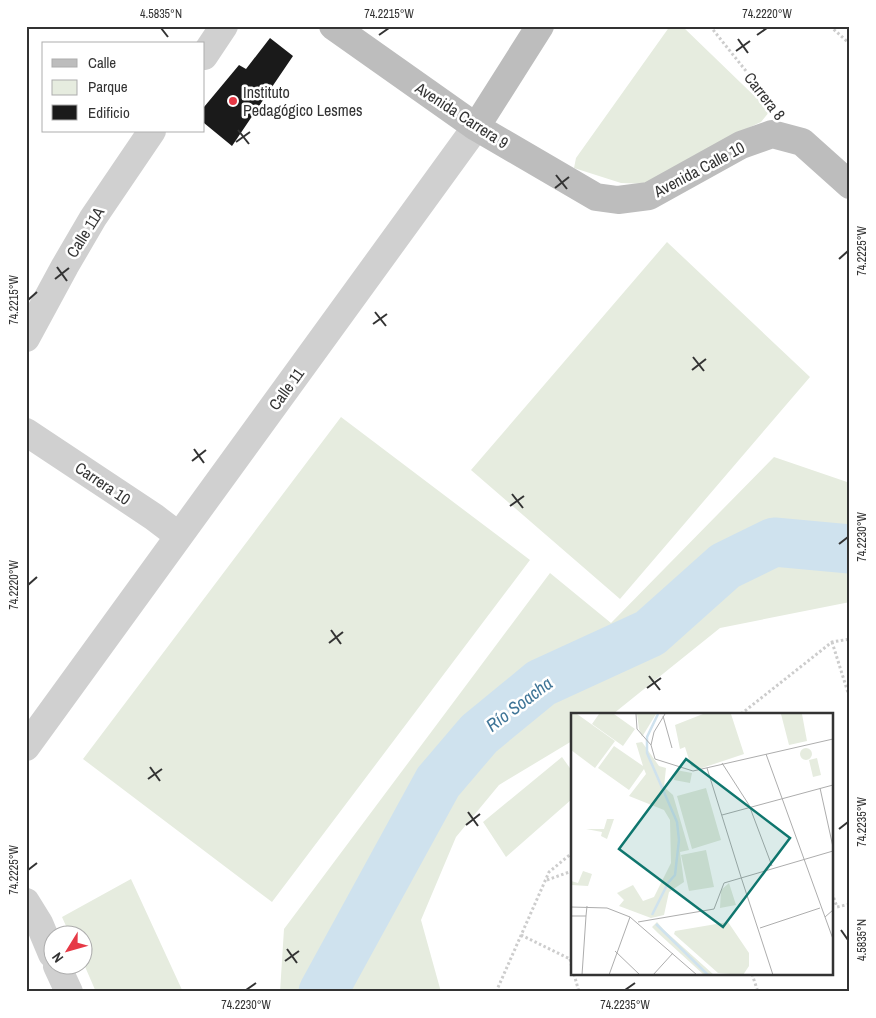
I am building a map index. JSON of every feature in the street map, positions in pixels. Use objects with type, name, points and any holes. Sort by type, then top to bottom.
[{"type":"main road","name":"Avenida Carrera 9","points":[[334,26],[476,127],[596,197]]},
{"type":"main road","name":"Calle 11","points":[[476,127],[540,26]]},
{"type":"main road","name":"Avenida Calle 10","points":[[596,197],[618,200],[649,196],[740,144],[772,134],[802,142]]},
{"type":"main road","points":[[802,142],[850,185]]},
{"type":"street","points":[[205,54],[224,26]]},
{"type":"street","name":"Calle 11","points":[[26,747],[476,127]]},
{"type":"street","name":"Calle 11A","points":[[26,338],[93,218],[151,132]]},
{"type":"street","name":"Carrera 10","points":[[26,432],[180,536]]},
{"type":"street","points":[[26,902],[42,930]]},
{"type":"street","points":[[62,976],[69,992]]},
{"type":"path","name":"Carrera 8","points":[[710,26],[802,142]]},
{"type":"path","points":[[830,26],[850,44]]},
{"type":"path","points":[[742,713],[832,642],[850,639]]},
{"type":"path","points":[[832,642],[850,699]]},
{"type":"path","points":[[496,992],[549,872],[571,854]]},
{"type":"path","points":[[546,880],[571,871]]},
{"type":"path","points":[[834,899],[837,907],[850,904]]},
{"type":"path","points":[[521,935],[571,959]]},
{"type":"path","points":[[575,976],[579,992]]},
{"type":"path","points":[[753,976],[758,992]]},
{"type":"green space","points":[[670,26],[682,26],[770,111],[761,122],[733,135],[650,184],[621,183],[574,168],[576,158]]},
{"type":"green space","points":[[667,242],[810,377],[620,599],[471,470]]},
{"type":"green space","points":[[341,417],[530,560],[272,902],[83,759]]},
{"type":"green space","points":[[774,457],[850,483],[850,602],[720,628],[614,713],[571,713],[571,742],[499,785],[456,837],[421,920],[441,992],[280,992],[284,929],[550,573],[611,623]]},
{"type":"green space","points":[[562,757],[571,770],[571,800],[506,857],[483,822]]},
{"type":"green space","points":[[131,879],[183,992],[96,992],[89,976],[92,976],[92,926],[66,926],[62,917]]},
{"type":"building","points":[[270,38],[293,56],[232,146],[205,124],[205,106],[239,65],[246,69]]},
{"type":"waterway","name":"Río Soacha","points":[[323,992],[438,782],[479,734],[541,683],[650,633],[725,566],[774,542],[850,549]]},
{"type":"place","name":"Instituto Pedagógico Lesmes","points":[[233,101]]}]
